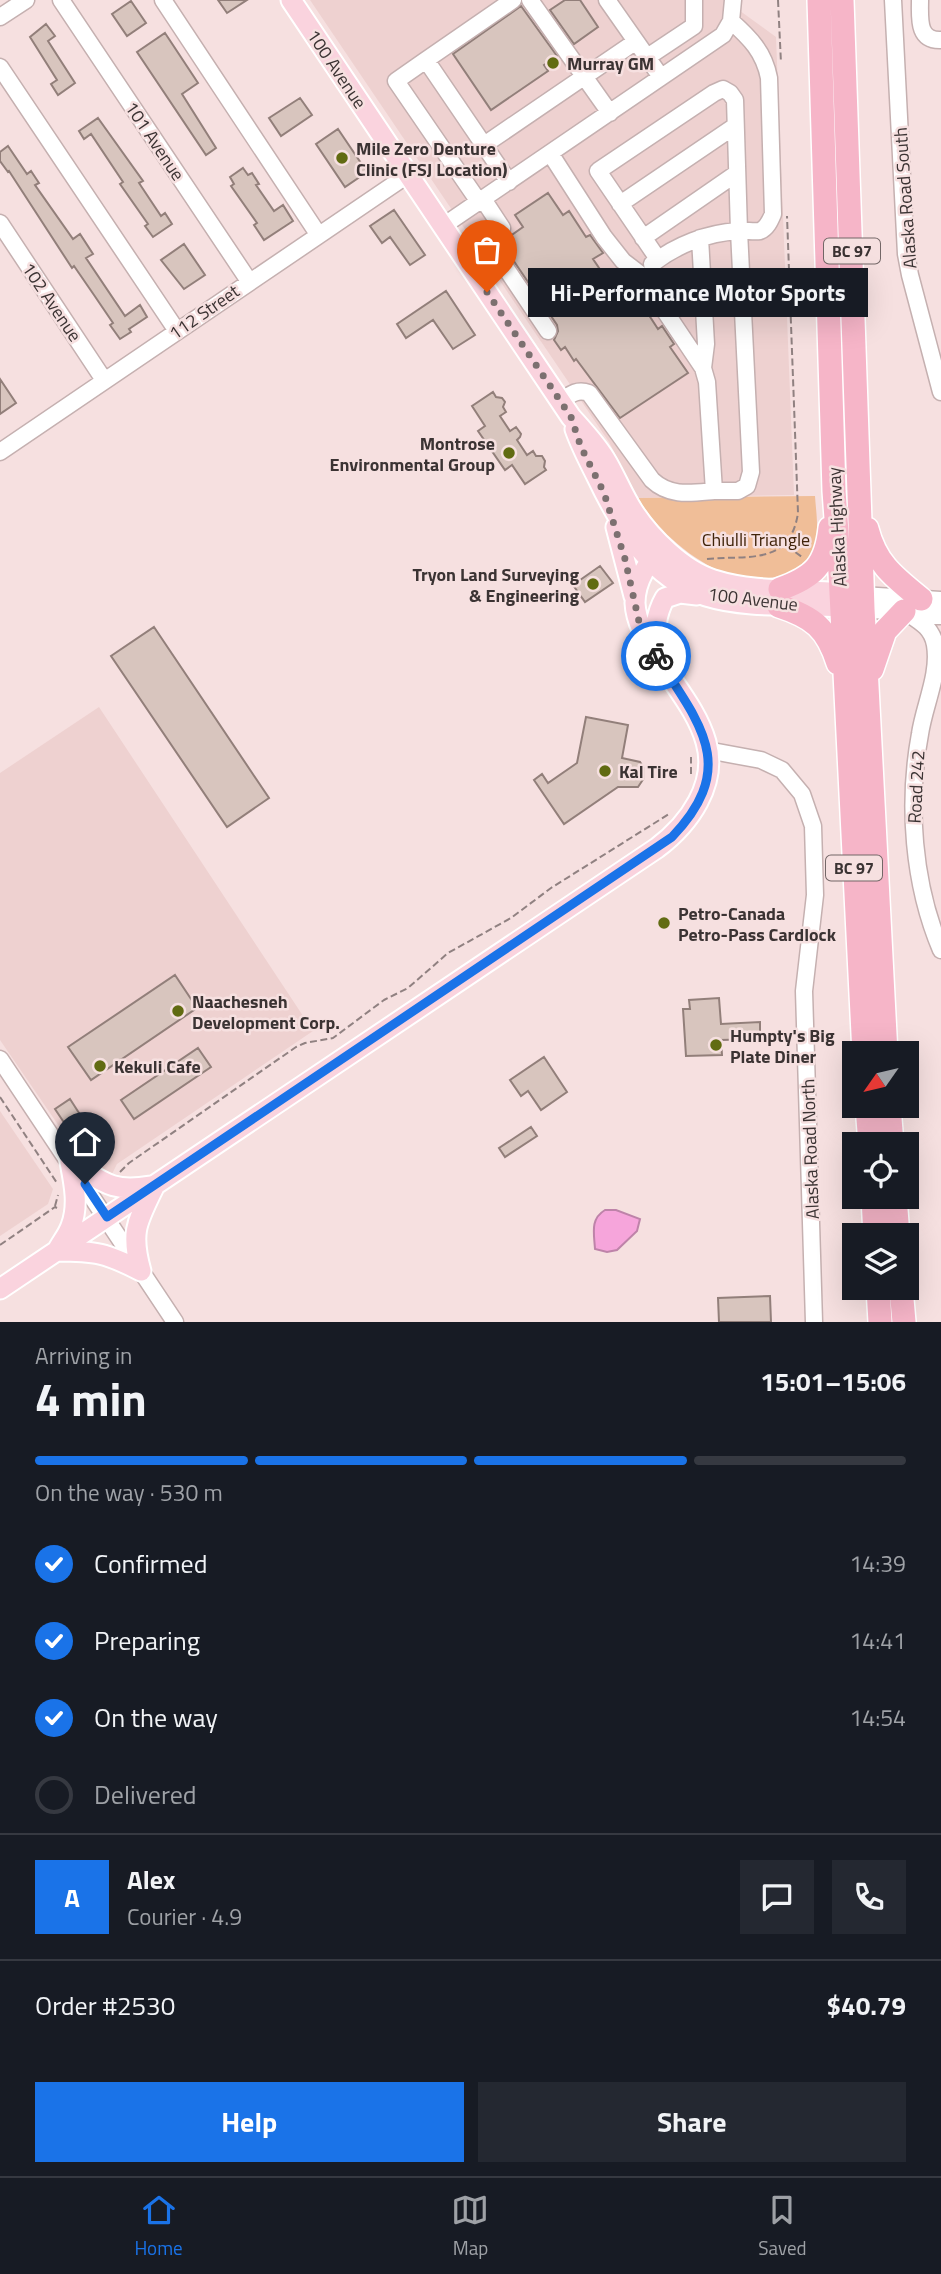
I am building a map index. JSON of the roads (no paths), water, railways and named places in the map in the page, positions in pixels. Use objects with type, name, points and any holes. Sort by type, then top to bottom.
[{"type":"highway","name":"Alaska Highway","points":[[842,0],[860,503],[852,601]]},
{"type":"highway","name":"Alaska Highway","points":[[822,2],[834,491],[852,601],[864,1041]]},
{"type":"highway","points":[[822,2],[846,71]]},
{"type":"highway","points":[[834,491],[828,546],[823,559],[808,577],[779,597],[816,623],[825,633],[856,683],[885,631],[922,603],[890,573],[877,556],[860,503]]},
{"type":"highway","name":"Alaska Highway","points":[[856,683],[885,1041]]},
{"type":"highway","points":[[879,1300],[880,1322]]},
{"type":"highway","points":[[902,1300],[904,1322]]},
{"type":"main road","name":"100 Avenue","points":[[291,0],[566,409],[606,460],[672,579],[705,596],[852,601]]},
{"type":"main road","name":"100 Avenue","points":[[566,409],[581,447],[631,540],[710,579],[779,597]]},
{"type":"main road","points":[[0,1289],[672,837],[690,817],[706,780],[699,753],[696,717],[640,626],[622,547],[604,493]]},
{"type":"main road","points":[[635,603],[639,578],[656,554]]},
{"type":"main road","points":[[655,653],[656,622],[666,598],[680,593],[705,596]]},
{"type":"main road","points":[[70,1162],[115,1188],[154,1186]]},
{"type":"main road","points":[[57,1251],[71,1226],[74,1212],[76,1197],[70,1162]]},
{"type":"main road","points":[[141,1271],[135,1249],[136,1225],[154,1186]]},
{"type":"main road","points":[[57,1251],[92,1251],[112,1256],[141,1271]]},
{"type":"street","points":[[0,17],[26,0]]},
{"type":"street","name":"101 Avenue","points":[[61,0],[249,281]]},
{"type":"street","points":[[163,0],[318,234]]},
{"type":"street","points":[[513,0],[396,81],[502,228],[494,244],[495,252],[548,331]]},
{"type":"street","points":[[522,0],[580,79],[610,113]]},
{"type":"street","points":[[530,0],[580,79]]},
{"type":"street","points":[[607,0],[661,78]]},
{"type":"street","points":[[646,58],[694,26],[694,0]]},
{"type":"street","points":[[443,226],[723,35],[732,21],[733,0]]},
{"type":"street","name":"Alaska Road South","points":[[893,0],[906,254],[941,392]]},
{"type":"street","points":[[920,0],[921,27],[925,37],[941,40]]},
{"type":"street","points":[[640,274],[658,260],[700,238],[761,230],[769,223],[773,214],[769,78],[766,63],[749,37],[732,21]]},
{"type":"street","points":[[484,145],[635,42]]},
{"type":"street","points":[[426,60],[509,182]]},
{"type":"street","points":[[0,67],[177,331]]},
{"type":"street","points":[[566,409],[573,393],[581,390],[589,393],[660,488],[677,494],[738,491],[747,486],[751,472],[734,100],[730,93],[723,89],[598,171],[658,260]]},
{"type":"street","points":[[620,204],[735,126]]},
{"type":"street","points":[[550,153],[604,237],[623,261],[640,274],[703,368],[707,382],[714,491]]},
{"type":"street","points":[[643,238],[737,173]]},
{"type":"street","name":"112 Street","points":[[0,452],[409,174]]},
{"type":"street","name":"102 Avenue","points":[[0,223],[104,380]]},
{"type":"street","points":[[700,238],[706,344],[703,368]]},
{"type":"street","points":[[852,601],[922,603],[941,616]]},
{"type":"street","name":"Road 242","points":[[922,603],[938,660],[917,747],[913,831],[927,905],[941,950]]},
{"type":"street","name":"Alaska Road North","points":[[699,753],[761,760],[782,770],[802,794],[813,826],[815,895],[804,991],[814,1322]]},
{"type":"street","points":[[0,1059],[175,1322]]},
{"type":"place","name":"Murray GM","points":[[553,63]]},
{"type":"place","name":"Mile Zero Denture Clinic (FSJ Location)","points":[[342,158]]},
{"type":"place","name":"Hi-Performance Motor Sports","points":[[487,292]]},
{"type":"place","name":"Montrose Environmental Group","points":[[509,453]]},
{"type":"place","name":"Tryon Land Surveying & Engineering","points":[[593,584]]},
{"type":"place","name":"Kal Tire","points":[[605,771]]},
{"type":"place","name":"Petro-Canada Petro-Pass Cardlock","points":[[664,923]]},
{"type":"place","name":"Naachesneh Development Corp.","points":[[178,1011]]},
{"type":"place","name":"Humpty's Big Plate Diner","points":[[716,1045]]},
{"type":"place","name":"Kekuli Cafe","points":[[100,1066]]},
{"type":"park label","name":"Chiulli Triangle","points":[[756,539]]}]
